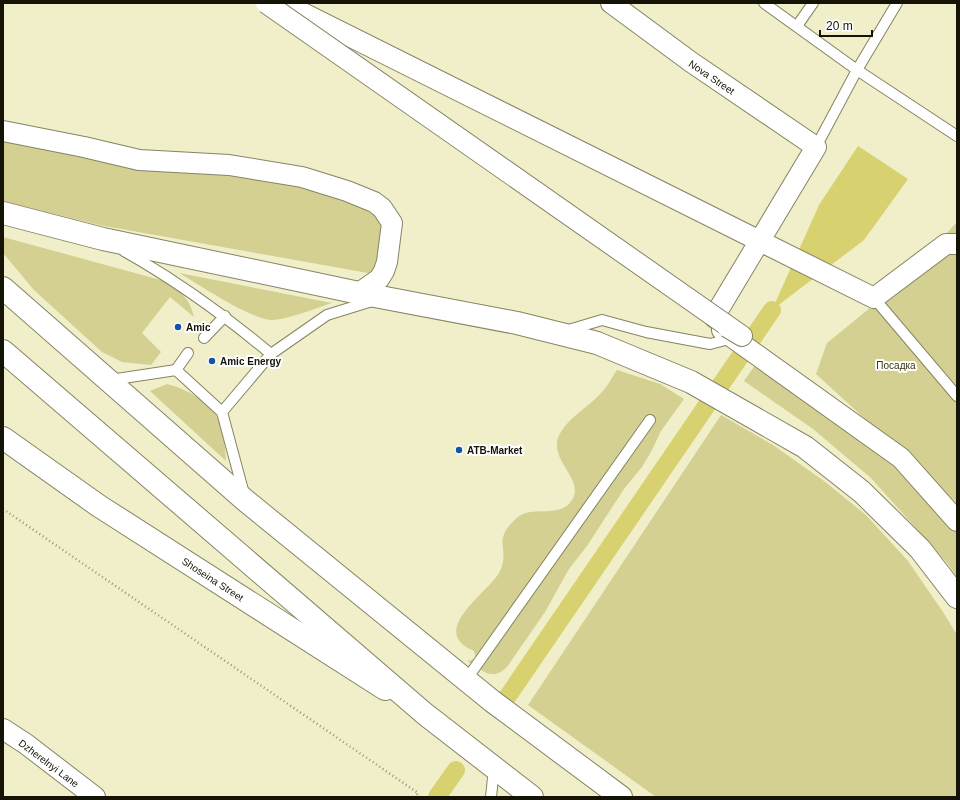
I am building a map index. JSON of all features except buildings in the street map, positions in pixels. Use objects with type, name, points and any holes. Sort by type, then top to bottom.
[{"type":"main road","points":[[3,213],[103,239],[382,298],[517,323],[597,344],[691,382],[805,447],[862,492],[920,549],[957,597]]},
{"type":"main road","points":[[3,288],[246,501],[466,680],[621,797]]},
{"type":"main road","points":[[3,351],[425,714],[532,797]]},
{"type":"main road","name":"Shoseina Street","points":[[3,438],[99,506],[425,714]]},
{"type":"street","points":[[266,3],[735,331]]},
{"type":"street","points":[[266,3],[901,458],[957,521]]},
{"type":"street","points":[[283,3],[874,298],[946,244],[957,244]]},
{"type":"street","name":"Nova Street","points":[[611,3],[691,62],[816,147]]},
{"type":"street","points":[[3,132],[84,147],[139,160],[229,165],[302,178],[341,189],[374,202],[382,208],[392,223],[387,262],[379,279],[359,293]]},
{"type":"street","points":[[735,331],[714,317],[816,147]]},
{"type":"street","name":"Dzherelnyi Lane","points":[[3,729],[26,744],[95,797]]},
{"type":"lane","points":[[764,3],[857,70],[957,136]]},
{"type":"lane","points":[[797,26],[813,3]]},
{"type":"lane","points":[[816,147],[857,70],[896,3]]},
{"type":"lane","points":[[103,239],[167,275],[225,316],[271,354]]},
{"type":"lane","points":[[222,412],[271,354],[327,315],[382,298]]},
{"type":"lane","points":[[874,298],[957,396]]},
{"type":"lane","points":[[204,338],[225,316]]},
{"type":"lane","points":[[557,333],[602,320],[646,332],[710,344],[735,331]]},
{"type":"lane","points":[[108,381],[176,370],[188,353]]},
{"type":"lane","points":[[176,370],[222,412],[246,501]]},
{"type":"lane","points":[[466,680],[650,420]]},
{"type":"lane","points":[[491,797],[496,769]]},
{"type":"path","points":[[3,509],[418,793],[415,797]]},
{"type":"green space","points":[[3,137],[260,175],[364,204],[386,223],[375,270],[368,273],[99,225],[3,201]]},
{"type":"green space","name":"Посадка","points":[[957,222],[957,503],[816,374],[827,343],[902,282]]},
{"type":"green space","points":[[3,237],[168,282],[188,301],[194,317],[170,297],[142,333],[161,352],[151,365],[122,362],[102,352],[34,290],[3,253]]},
{"type":"green space","points":[[179,273],[332,303],[288,317],[273,320],[264,319],[239,308]]},
{"type":"green space","points":[[756,364],[886,457],[957,529],[957,577],[948,564],[871,478],[813,429],[744,381]]},
{"type":"green space","points":[[617,370],[660,384],[684,399],[661,431],[642,467],[624,489],[587,546],[569,569],[545,612],[507,667],[497,674],[482,671],[467,661],[476,659],[474,651],[461,643],[456,633],[459,622],[475,599],[495,579],[500,571],[504,556],[503,538],[510,525],[518,517],[524,514],[561,509],[567,506],[572,500],[575,493],[574,485],[559,455],[557,446],[558,438],[566,425],[604,390]]},
{"type":"green space","points":[[167,384],[182,389],[197,397],[215,414],[222,430],[226,461],[150,391]]},
{"type":"green space","points":[[721,415],[773,445],[824,481],[866,515],[908,561],[943,612],[957,635],[957,797],[656,797],[528,705]]},
{"type":"shaded area","points":[[858,146],[908,179],[864,240],[772,310],[819,205]]},
{"type":"waterway","points":[[508,696],[772,310]]},
{"type":"waterway","points":[[437,797],[456,770]]},
{"type":"place","name":"Amic","points":[[178,327]]},
{"type":"place","name":"Amic Energy","points":[[212,361]]},
{"type":"place","name":"ATB-Market","points":[[459,450]]}]
